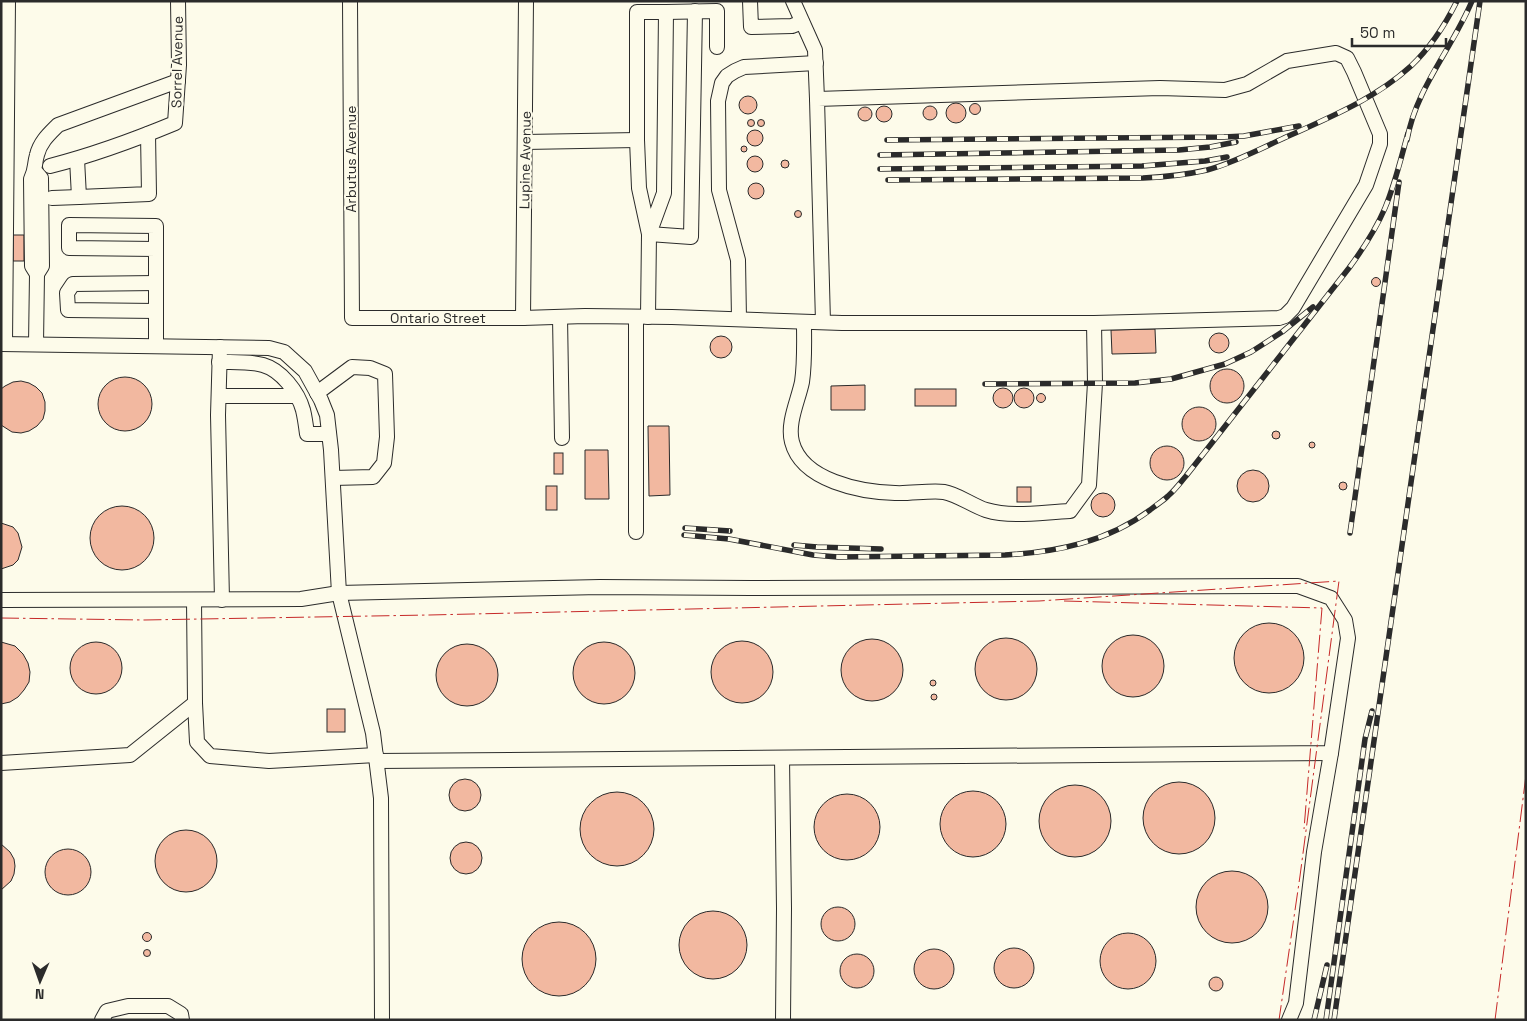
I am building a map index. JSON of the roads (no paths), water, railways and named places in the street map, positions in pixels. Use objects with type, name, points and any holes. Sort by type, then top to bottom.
[{"type":"street","points":[[8,1],[5,21],[3,344],[269,348],[284,352],[305,371],[327,415],[339,594],[374,733],[381,798],[382,1020]]},
{"type":"street","name":"Sorrel Avenue","points":[[148,134],[175,123],[178,81],[178,1]]},
{"type":"street","name":"Arbutus Avenue","points":[[350,1],[352,318]]},
{"type":"street","name":"Lupine Avenue","points":[[523,318],[526,1]]},
{"type":"street","points":[[750,1],[751,26],[792,26],[802,22]]},
{"type":"street","points":[[793,1],[815,50],[823,322]]},
{"type":"street","points":[[649,234],[639,188],[637,12],[695,12],[717,6],[717,47]]},
{"type":"street","points":[[636,532],[642,317],[649,234],[664,193],[666,12]]},
{"type":"street","points":[[649,234],[691,237],[695,12]]},
{"type":"street","name":"Ontario Street","points":[[352,318],[642,317],[804,322],[1094,323],[1279,318],[1285,316],[1293,308],[1366,185],[1380,144],[1380,134],[1354,72],[1346,58],[1336,53],[1287,61],[1246,84],[1225,90],[1160,88],[817,99]]},
{"type":"street","points":[[739,320],[738,260],[719,190],[718,101],[722,83],[727,76],[744,68],[816,63]]},
{"type":"street","points":[[36,344],[37,274],[32,266],[31,179],[35,171],[36,156],[45,137],[58,125],[178,81]]},
{"type":"street","points":[[50,166],[77,159],[148,134],[149,194],[52,198]]},
{"type":"street","points":[[525,142],[637,140]]},
{"type":"street","points":[[77,159],[79,197]]},
{"type":"street","points":[[156,249],[69,248],[69,225],[156,226],[156,249],[156,346]]},
{"type":"street","points":[[156,283],[72,284],[67,293],[68,310],[156,311]]},
{"type":"street","points":[[560,317],[562,438]]},
{"type":"street","points":[[804,322],[802,382],[791,433],[792,443],[797,454],[806,464],[818,474],[842,485],[870,491],[895,493],[944,492],[987,510],[1010,514],[1070,511],[1089,485],[1095,383],[1094,323]]},
{"type":"street","points":[[220,347],[222,600]]},
{"type":"street","points":[[219,362],[260,364],[271,368],[279,374],[296,396],[303,410],[307,434],[329,434]]},
{"type":"street","points":[[317,393],[352,367],[370,368],[386,374],[387,437],[384,463],[373,477],[332,478]]},
{"type":"street","points":[[219,396],[296,396]]},
{"type":"street","points":[[1,600],[302,599],[339,594],[600,587],[1298,586],[1331,598],[1345,620],[1348,638],[1314,852],[1296,1003],[1289,1020]]},
{"type":"street","points":[[194,600],[197,742],[210,756],[269,761],[376,758],[782,758],[1331,753]]},
{"type":"street","points":[[1,763],[130,755],[195,703]]},
{"type":"street","points":[[782,758],[783,1020]]},
{"type":"street","points":[[102,1020],[107,1011],[128,1006],[168,1006],[180,1014],[182,1020]]},
{"type":"railway","points":[[888,180],[1143,178],[1183,174],[1217,167],[1246,156],[1334,115],[1367,98],[1397,78],[1425,51],[1457,1]]},
{"type":"railway","points":[[1407,140],[1418,103],[1472,1]]},
{"type":"railway","points":[[1334,1020],[1480,1]]},
{"type":"railway","points":[[887,140],[1224,137],[1244,136],[1299,126]]},
{"type":"railway","points":[[684,535],[729,539],[813,555],[838,557],[1005,555],[1044,551],[1081,543],[1099,538],[1134,521],[1171,494],[1354,261],[1385,208],[1408,133]]},
{"type":"railway","points":[[880,155],[1179,150],[1236,142]]},
{"type":"railway","points":[[880,169],[1142,166],[1205,161],[1227,157]]},
{"type":"railway","points":[[1350,533],[1399,182]]},
{"type":"railway","points":[[985,384],[1135,383],[1171,379],[1225,364],[1251,352],[1282,332],[1313,307]]},
{"type":"railway","points":[[685,528],[730,531]]},
{"type":"railway","points":[[794,545],[881,549]]},
{"type":"railway","points":[[1326,1020],[1365,739],[1372,711]]},
{"type":"railway","points":[[1314,1020],[1327,965]]}]
